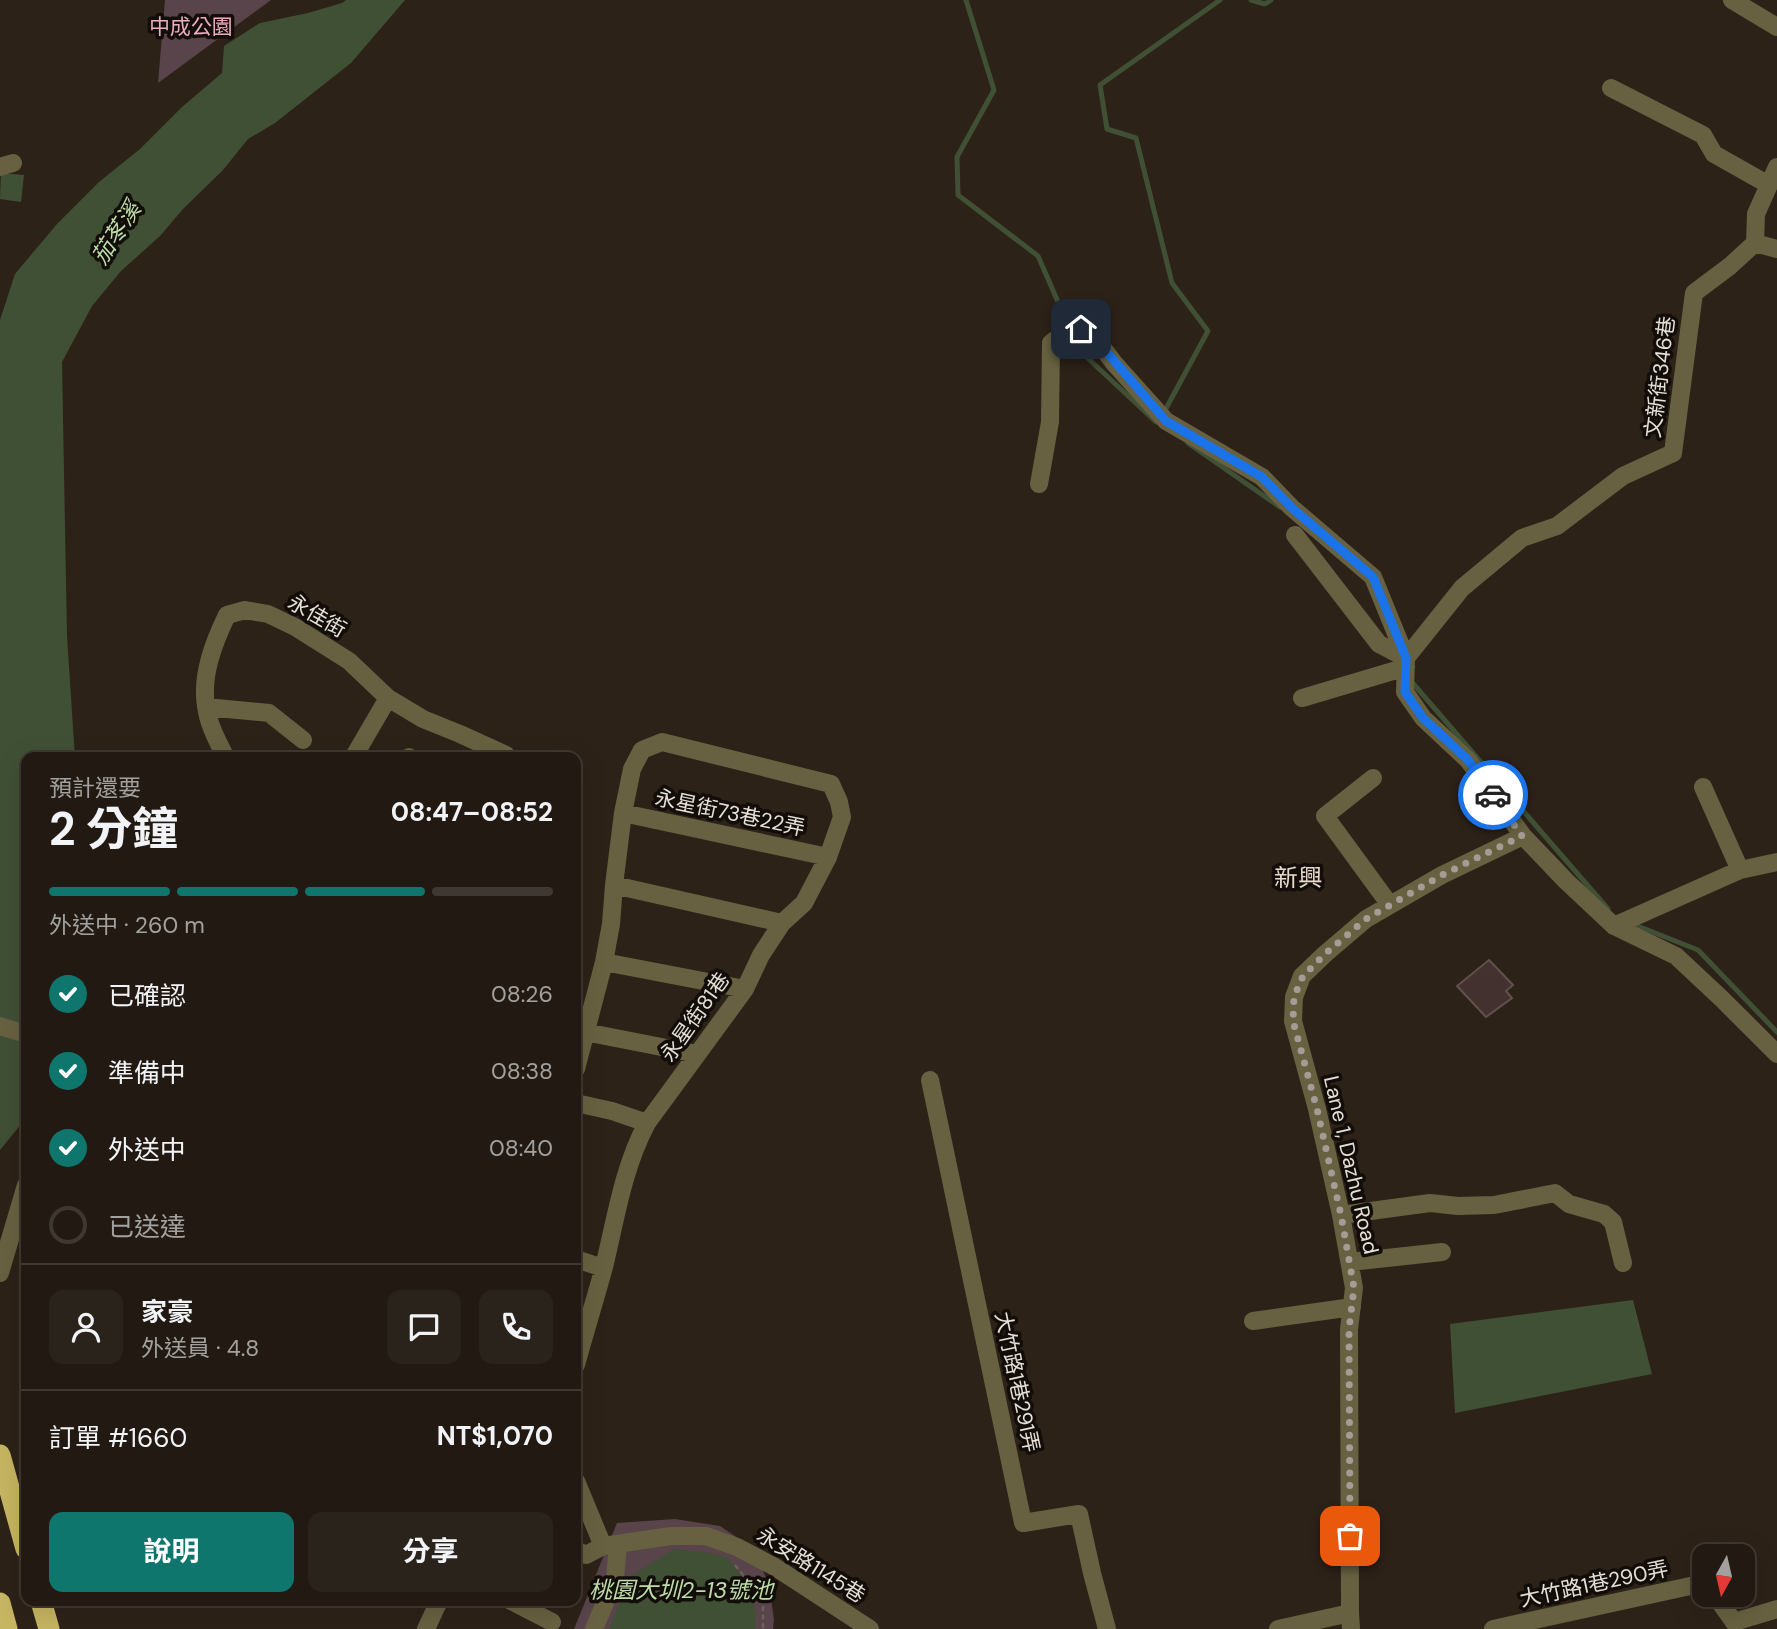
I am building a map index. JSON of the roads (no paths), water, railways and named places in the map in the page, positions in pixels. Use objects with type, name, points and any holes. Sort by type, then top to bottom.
[{"type":"highway","points":[[0,1455],[21,1531]]},
{"type":"highway","points":[[0,1603],[7,1629]]},
{"type":"highway","points":[[42,1606],[48,1629]]},
{"type":"street","points":[[1732,0],[1777,27]]},
{"type":"street","points":[[1611,88],[1703,135],[1714,153],[1769,185]]},
{"type":"street","points":[[1777,167],[1756,214],[1755,243],[1777,249]]},
{"type":"street","name":"文新街346巷","points":[[1402,665],[1462,587],[1522,538],[1557,526],[1623,476],[1673,453],[1694,293],[1730,267],[1755,243]]},
{"type":"street","points":[[1039,484],[1050,422],[1051,343],[1072,330],[1081,329],[1091,334],[1162,416],[1262,477],[1292,508],[1368,573],[1402,665],[1405,692],[1423,718],[1468,760],[1522,836],[1614,926],[1676,956],[1777,1054]]},
{"type":"street","points":[[1294,535],[1379,644],[1402,665]]},
{"type":"street","name":"永佳街","points":[[223,752],[206,707],[205,684],[218,634],[227,615],[245,610],[268,614],[295,627],[349,661],[388,698],[423,719],[495,752]]},
{"type":"street","points":[[1301,698],[1402,665]]},
{"type":"street","points":[[356,752],[388,698]]},
{"type":"street","points":[[206,707],[269,713],[303,740]]},
{"type":"street","name":"永星街81巷","points":[[581,1334],[603,1268],[628,1167],[639,1137],[745,989],[761,956],[782,923],[804,903],[828,857],[842,817],[831,784],[662,741],[642,750],[632,769],[623,813]]},
{"type":"street","points":[[1373,778],[1325,816],[1391,905]]},
{"type":"street","points":[[1703,787],[1740,870]]},
{"type":"street","points":[[581,1048],[604,962],[611,924],[623,813]]},
{"type":"street","name":"永星街73巷22弄","points":[[623,813],[828,857]]},
{"type":"street","name":"Lane 1, Dazhu Road","points":[[1351,1621],[1349,1329],[1354,1288],[1317,1109],[1293,1021],[1294,997],[1303,976],[1366,919],[1442,875],[1522,836]]},
{"type":"street","points":[[1614,926],[1740,870],[1777,862]]},
{"type":"street","points":[[614,885],[782,923]]},
{"type":"street","points":[[604,962],[745,989]]},
{"type":"street","points":[[0,1026],[21,1032]]},
{"type":"street","points":[[585,1032],[697,1054]]},
{"type":"street","name":"大竹路1巷291弄","points":[[930,1080],[1023,1523],[1079,1514],[1107,1629]]},
{"type":"street","points":[[581,1104],[647,1123]]},
{"type":"street","points":[[1341,1215],[1430,1202],[1458,1206],[1494,1205],[1555,1193],[1569,1204],[1604,1214],[1613,1222],[1623,1263]]},
{"type":"street","points":[[0,1273],[21,1202]]},
{"type":"street","points":[[1350,1262],[1442,1252]]},
{"type":"street","points":[[581,1261],[603,1268]]},
{"type":"street","points":[[1253,1321],[1352,1307]]},
{"type":"street","points":[[581,1490],[610,1545],[615,1578],[594,1629]]},
{"type":"street","name":"永安路1145巷","points":[[581,1552],[586,1555],[610,1545],[671,1535],[706,1536],[737,1547],[775,1567],[870,1629]]},
{"type":"street","name":"大竹路1巷290弄","points":[[1493,1629],[1692,1586]]},
{"type":"street","points":[[426,1629],[437,1606]]},
{"type":"street","points":[[521,1606],[552,1622]]},
{"type":"street","points":[[1723,1607],[1734,1622],[1777,1609]]},
{"type":"street","points":[[1278,1629],[1351,1621]]},
{"type":"water","name":"茄苳溪","points":[[346,0],[405,0],[351,63],[275,123],[248,139],[223,170],[160,236],[121,271],[92,306],[62,362],[67,636],[75,752],[21,752],[21,1124],[0,1150],[0,320],[15,274],[57,224],[99,182],[140,149],[182,107],[222,73],[224,46],[260,23]]},
{"type":"water","points":[[1,173],[24,175],[21,202],[0,199]]},
{"type":"water","points":[[1633,1300],[1652,1374],[1455,1413],[1450,1324]]},
{"type":"water","name":"桃園大圳2-13號池","points":[[674,1549],[727,1557],[748,1585],[756,1614],[756,1629],[609,1629],[631,1576]]},
{"type":"waterway","points":[[966,0],[994,90],[957,157],[958,195],[1038,256],[1079,350],[1156,422]]},
{"type":"waterway","points":[[1163,414],[1208,331],[1172,283],[1136,138],[1107,129],[1100,85],[1220,0]]},
{"type":"waterway","points":[[1251,0],[1265,4],[1271,0]]},
{"type":"waterway","points":[[1188,443],[1280,507]]},
{"type":"waterway","points":[[1410,680],[1608,909]]},
{"type":"waterway","points":[[1630,923],[1698,950],[1777,1032]]},
{"type":"district","name":"新興","points":[[1298,877]]},
{"type":"park label","name":"中成公園","points":[[191,27]]}]
